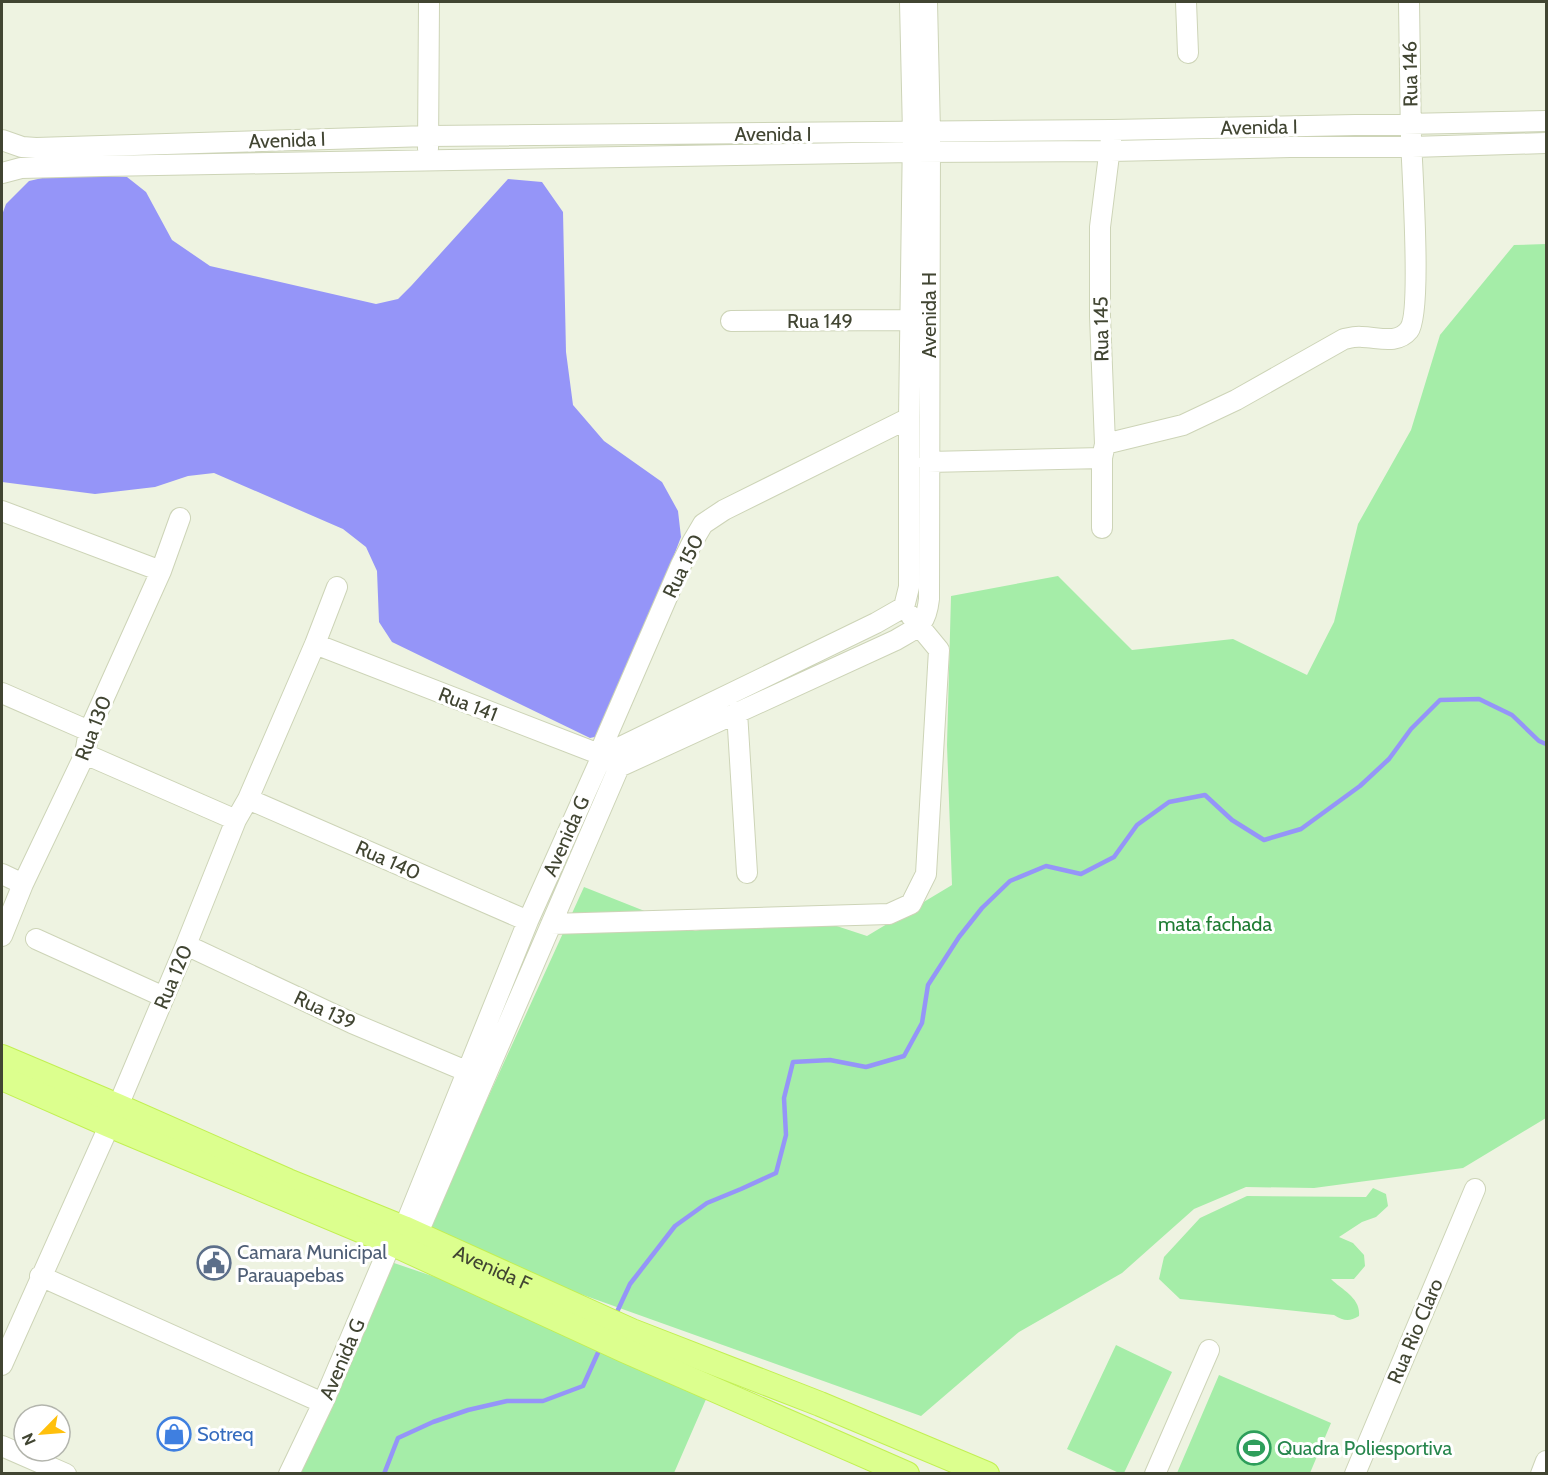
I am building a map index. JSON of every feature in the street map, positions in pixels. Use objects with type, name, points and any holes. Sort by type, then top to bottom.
[{"type":"main road","name":"Avenida F","points":[[2,1057],[113,1116]]},
{"type":"main road","name":"Avenida F","points":[[2,1078],[113,1116],[288,1181],[907,1473]]},
{"type":"main road","name":"Avenida F","points":[[629,1341],[820,1404],[987,1473]]},
{"type":"street","points":[[427,160],[429,2]]},
{"type":"street","name":"Avenida H","points":[[910,2],[921,142],[928,462],[929,599],[927,612],[920,626]]},
{"type":"street","name":"Avenida H","points":[[903,607],[909,587],[909,320],[921,142],[927,2]]},
{"type":"street","points":[[1186,2],[1188,53]]},
{"type":"street","name":"Rua 146","points":[[1103,451],[1183,425],[1236,400],[1344,339],[1360,336],[1385,340],[1400,338],[1410,329],[1415,311],[1415,229],[1409,2]]},
{"type":"street","name":"Avenida I","points":[[2,172],[21,168],[427,160],[921,142],[1112,130],[1546,121]]},
{"type":"street","points":[[1290,147],[1291,126]]},
{"type":"street","name":"Rua 145","points":[[1102,528],[1100,227],[1112,130]]},
{"type":"street","name":"Avenida I","points":[[2,140],[22,147],[36,148],[429,136],[921,142],[1111,151],[1546,143]]},
{"type":"street","name":"Rua 149","points":[[730,321],[909,320]]},
{"type":"street","name":"Rua 150","points":[[601,755],[681,565],[703,524],[724,510],[909,418]]},
{"type":"street","points":[[928,462],[1103,451]]},
{"type":"street","points":[[2,511],[161,571]]},
{"type":"street","name":"Rua 130","points":[[2,936],[23,884],[85,754],[89,731],[161,571],[180,518]]},
{"type":"street","name":"Rua 120","points":[[2,1365],[113,1116],[236,820],[248,799],[337,587]]},
{"type":"street","points":[[551,924],[889,914],[911,904],[926,874],[939,650],[903,607],[876,623],[601,755]]},
{"type":"street","points":[[619,767],[887,645],[920,626]]},
{"type":"street","name":"Rua 141","points":[[315,644],[601,755],[619,767]]},
{"type":"street","points":[[2,693],[89,731]]},
{"type":"street","points":[[737,712],[747,873]]},
{"type":"street","points":[[85,754],[236,820]]},
{"type":"street","name":"Avenida G","points":[[404,1235],[466,1071],[528,921],[601,755]]},
{"type":"street","name":"Avenida G","points":[[289,1473],[551,924],[619,767]]},
{"type":"street","name":"Rua 140","points":[[248,799],[528,921]]},
{"type":"street","points":[[2,874],[23,884]]},
{"type":"street","points":[[36,939],[164,997]]},
{"type":"street","name":"Rua 139","points":[[186,945],[352,1023],[466,1071]]},
{"type":"street","name":"Rua Rio Claro","points":[[1355,1473],[1475,1189]]},
{"type":"street","points":[[40,1276],[323,1403]]},
{"type":"street","points":[[1155,1473],[1209,1350]]},
{"type":"street","points":[[2,1446],[66,1473]]},
{"type":"street","points":[[1541,1473],[1546,1461]]},
{"type":"green space","name":"mata fachada","points":[[1546,244],[1546,1118],[1463,1168],[1314,1188],[1246,1187],[1194,1209],[1122,1273],[1019,1332],[921,1416],[424,1238],[584,887],[695,931],[788,910],[867,936],[952,885],[947,745],[951,596],[1058,576],[1132,650],[1233,639],[1307,675],[1334,622],[1358,524],[1411,430],[1440,335],[1514,245]]},
{"type":"green space","points":[[1373,1188],[1386,1194],[1388,1206],[1376,1217],[1362,1222],[1339,1237],[1353,1243],[1364,1255],[1365,1266],[1354,1279],[1331,1279],[1354,1299],[1359,1310],[1359,1316],[1355,1318],[1346,1320],[1334,1315],[1180,1299],[1159,1279],[1164,1257],[1200,1218],[1247,1196],[1366,1197]]},
{"type":"green space","points":[[394,1263],[447,1281],[707,1397],[674,1473],[293,1474]]},
{"type":"green space","points":[[1116,1345],[1172,1372],[1124,1473],[1119,1473],[1067,1449]]},
{"type":"green space","name":"Quadra Poliesportiva","points":[[1219,1375],[1331,1423],[1310,1473],[1177,1473]]},
{"type":"shaded area","points":[[60,174],[127,177],[146,192],[172,240],[210,266],[376,304],[398,299],[508,179],[542,182],[563,212],[566,352],[573,405],[604,441],[662,482],[678,511],[681,537],[607,731],[590,738],[392,642],[379,622],[377,571],[366,547],[343,529],[214,473],[188,476],[155,487],[95,494],[2,482],[2,215],[6,204],[29,181]]},
{"type":"waterway","points":[[616,1314],[630,1284],[675,1226],[707,1203],[776,1173],[786,1135],[784,1098],[793,1062],[830,1060],[866,1067],[904,1056],[922,1023],[928,985],[959,937],[982,908],[1010,881],[1046,866],[1081,874],[1114,857],[1137,825],[1169,802],[1205,795],[1232,820],[1264,840],[1301,829],[1360,786],[1389,759],[1411,729],[1440,700],[1479,699],[1512,715],[1539,741],[1546,744]]},
{"type":"waterway","points":[[384,1474],[398,1438],[433,1422],[468,1410],[507,1401],[543,1401],[583,1386],[601,1346]]},
{"type":"place","name":"Camara Municipal Parauapebas","points":[[214,1263]]},
{"type":"place","name":"Sotreq","points":[[174,1434]]},
{"type":"place","name":"Quadra Poliesportiva","points":[[1254,1448]]}]
